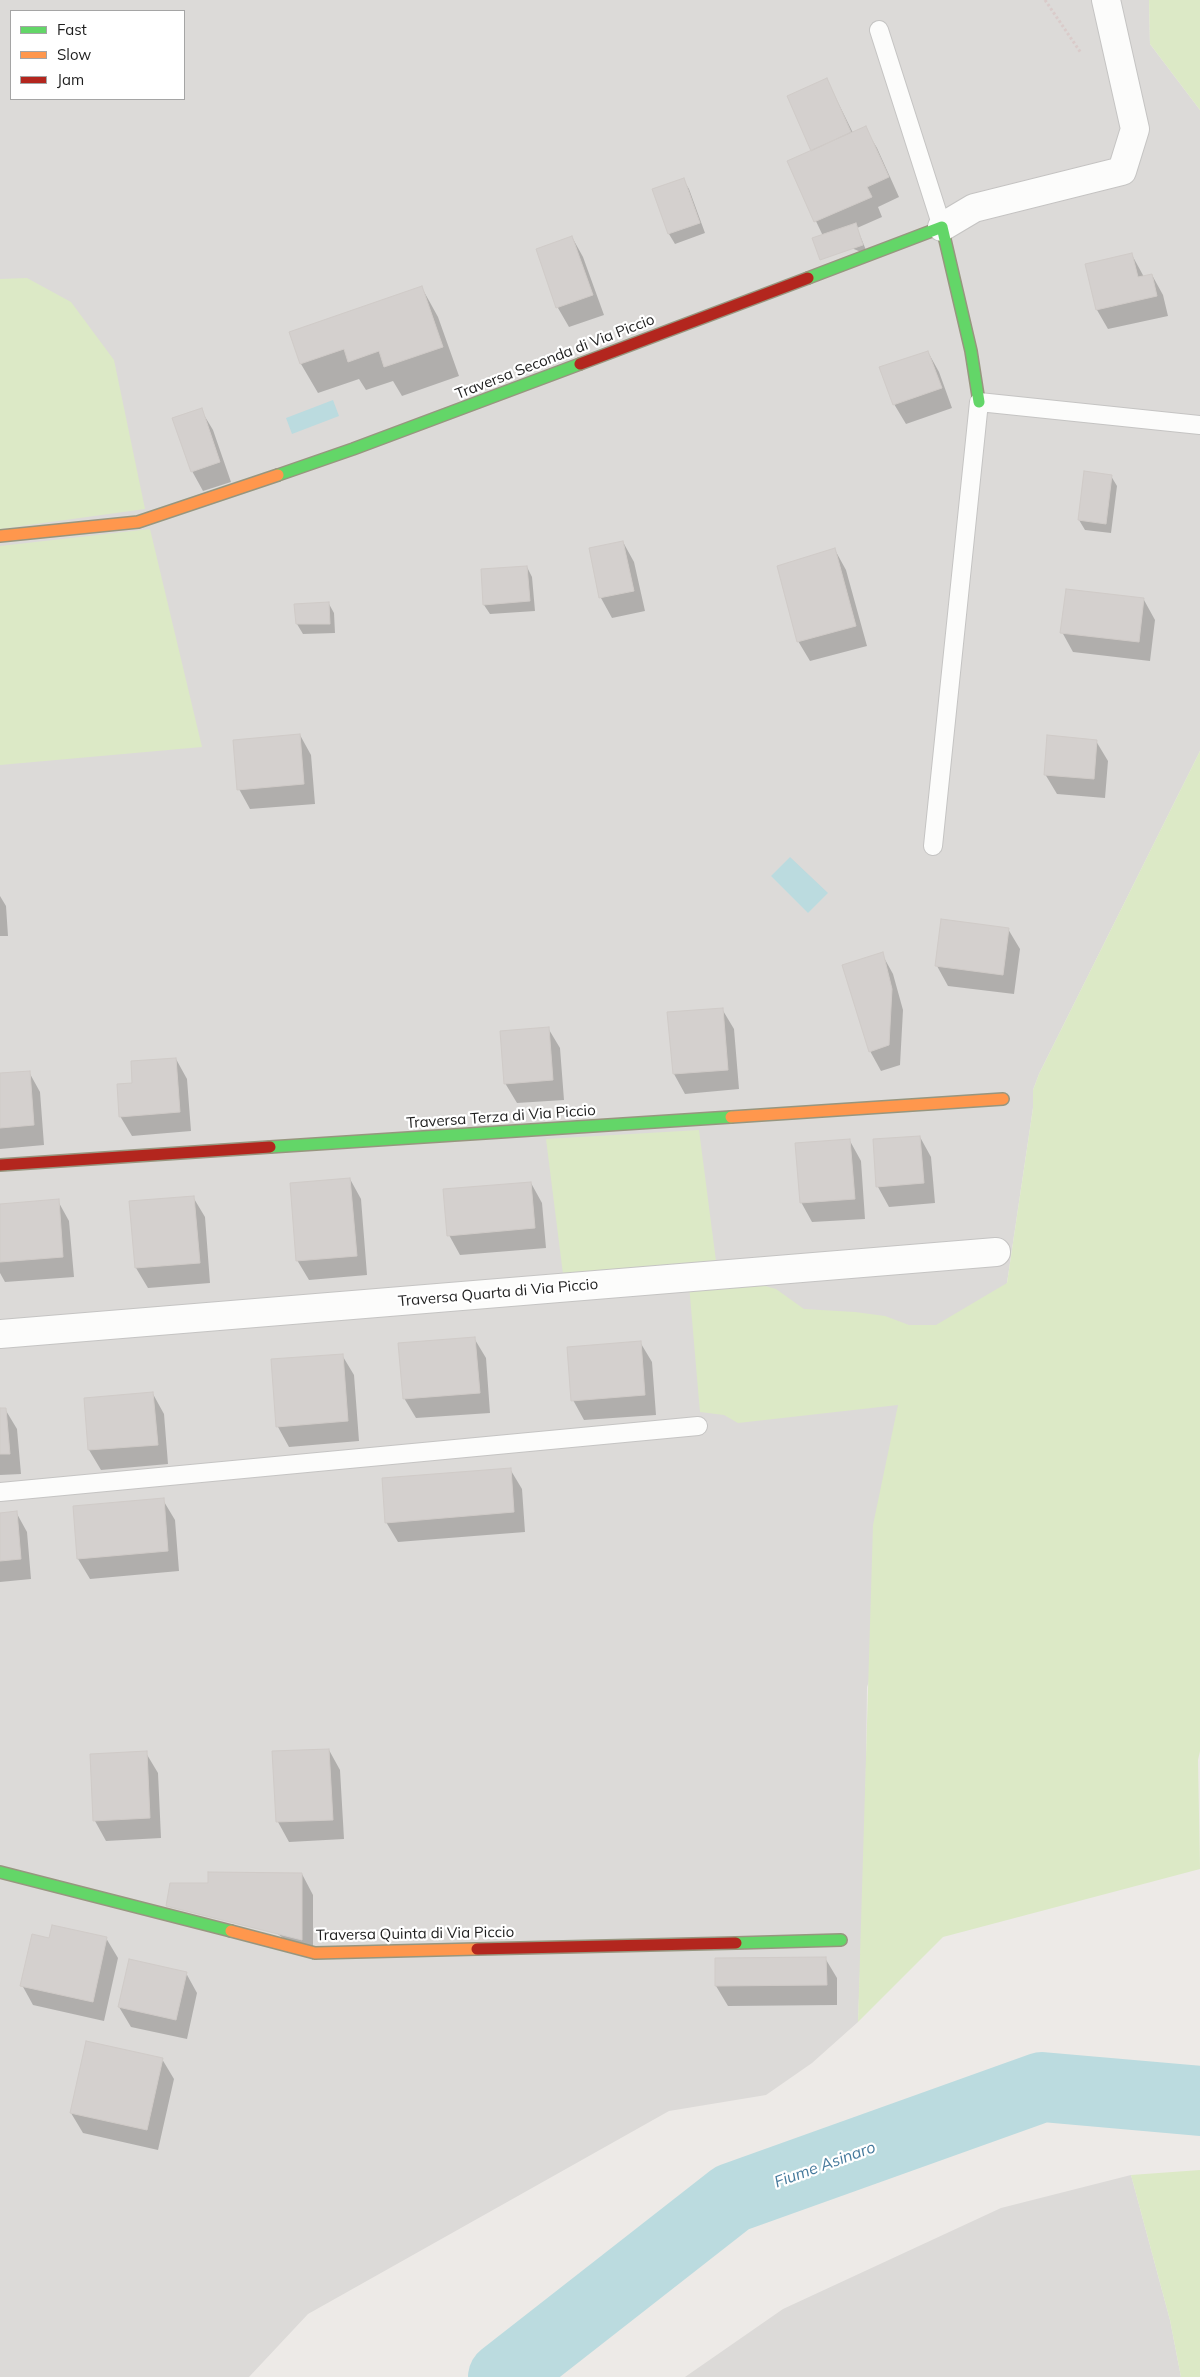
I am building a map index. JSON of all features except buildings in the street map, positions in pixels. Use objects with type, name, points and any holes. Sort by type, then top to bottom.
[{"type":"street","points":[[980,402],[971,351],[942,227],[974,208],[1122,170],[1134,129],[1106,0]]},
{"type":"street","name":"Traversa Seconda di Via Piccio","points":[[0,536],[138,522],[353,449],[942,227]]},
{"type":"street","name":"Traversa Terza di Via Piccio","points":[[0,1165],[1003,1099]]},
{"type":"street","name":"Traversa Quarta di Via Piccio","points":[[0,1334],[996,1252]]},
{"type":"street","name":"Traversa Quinta di Via Piccio","points":[[0,1872],[315,1953],[841,1940]]},
{"type":"lane","points":[[879,30],[942,227]]},
{"type":"lane","points":[[933,846],[980,402],[1200,425]]},
{"type":"lane","points":[[0,1492],[698,1426]]},
{"type":"shaded area","points":[[0,0],[1149,0],[1150,44],[1200,110],[1200,751],[1039,1074],[1033,1090],[1033,1108],[1007,1283],[867,1687],[865,1845],[858,2022],[812,2063],[766,2095],[669,2111],[308,2314],[249,2377],[0,2377]]},
{"type":"shaded area","points":[[1131,2175],[1170,2320],[1181,2377],[685,2377],[783,2309],[1001,2208]]},
{"type":"green space","points":[[1149,0],[1200,0],[1200,110],[1150,44]]},
{"type":"green space","points":[[27,278],[71,302],[114,360],[145,509],[0,529],[0,279]]},
{"type":"green space","points":[[150,529],[202,747],[0,765],[0,546]]},
{"type":"green space","points":[[1200,751],[1200,1751],[1198,1760],[1200,1869],[943,1937],[858,2022],[873,1525],[898,1405],[738,1423],[724,1415],[700,1412],[689,1285],[754,1283],[776,1289],[804,1309],[885,1316],[909,1325],[936,1325],[1007,1283],[1033,1108],[1033,1090],[1039,1074]]},
{"type":"green space","points":[[699,1130],[716,1261],[563,1274],[546,1139]]},
{"type":"green space","points":[[1200,2170],[1200,2377],[1181,2377],[1170,2320],[1131,2175]]},
{"type":"water","points":[[333,400],[339,416],[292,434],[286,418]]},
{"type":"water","points":[[790,857],[828,893],[808,913],[771,876]]},
{"type":"waterway","name":"Fiume Asinaro","points":[[503,2377],[732,2198],[1042,2087],[1200,2101]]},
{"type":"traffic: fast","points":[[808,278],[942,227],[971,351],[979,402]]},
{"type":"traffic: fast","points":[[278,475],[580,364]]},
{"type":"traffic: fast","points":[[270,1147],[731,1117]]},
{"type":"traffic: fast","points":[[0,1872],[231,1931]]},
{"type":"traffic: fast","points":[[736,1943],[841,1940]]},
{"type":"traffic: slow","points":[[0,536],[138,522],[278,475]]},
{"type":"traffic: slow","points":[[731,1117],[1003,1099]]},
{"type":"traffic: slow","points":[[231,1931],[315,1953],[477,1949]]},
{"type":"traffic: jam","points":[[580,364],[808,278]]},
{"type":"traffic: jam","points":[[0,1165],[270,1147]]},
{"type":"traffic: jam","points":[[477,1949],[736,1943]]}]
